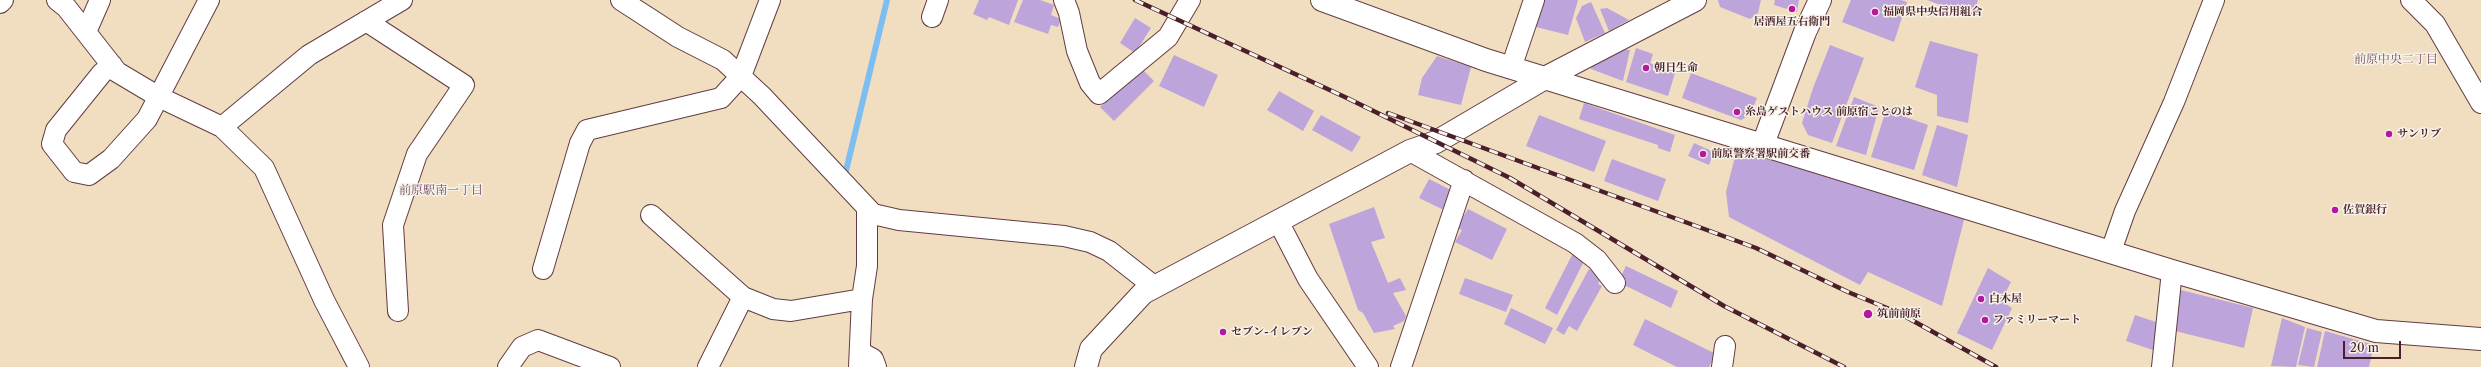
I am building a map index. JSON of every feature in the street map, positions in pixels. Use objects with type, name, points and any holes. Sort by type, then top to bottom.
[{"type":"street","points":[[0,3],[3,0]]},
{"type":"street","points":[[57,0],[86,32],[117,72],[159,97],[222,127],[264,168],[324,300],[359,367]]},
{"type":"street","points":[[86,32],[100,0]]},
{"type":"street","points":[[112,65],[102,73],[56,130],[52,144],[74,172],[89,175],[111,159],[147,119],[209,0]]},
{"type":"street","points":[[222,127],[310,55],[402,0]]},
{"type":"street","points":[[621,0],[678,37],[723,60],[762,96],[867,211],[873,214],[899,220],[1064,236],[1090,242],[1109,251],[1155,287]]},
{"type":"street","points":[[542,269],[580,143],[587,130],[722,98],[741,76],[770,0]]},
{"type":"street","points":[[1064,0],[1069,13],[1077,51],[1090,83],[1099,94],[1168,37],[1190,0]]},
{"type":"street","points":[[1322,0],[1511,68],[1763,144],[2172,271],[2376,331],[2481,339]]},
{"type":"street","points":[[1511,68],[1534,0]]},
{"type":"street","points":[[1086,367],[1091,349],[1143,293],[1410,150],[1436,142],[1545,78],[1695,0]]},
{"type":"street","points":[[1763,144],[1805,32],[1820,0]]},
{"type":"street","points":[[2111,251],[2125,211],[2174,102],[2214,0]]},
{"type":"street","points":[[2414,1],[2435,24],[2481,103]]},
{"type":"street","points":[[366,21],[464,85],[417,154],[393,225],[398,312]]},
{"type":"street","points":[[1410,150],[1575,242],[1596,260],[1615,283]]},
{"type":"street","points":[[1401,367],[1464,180]]},
{"type":"street","points":[[867,211],[867,266],[862,299],[859,359],[873,359],[876,367]]},
{"type":"street","points":[[651,215],[743,296],[773,309],[791,311],[862,299]]},
{"type":"street","points":[[1278,221],[1308,279],[1368,367]]},
{"type":"street","points":[[2162,367],[2172,271]]},
{"type":"street","points":[[708,367],[743,296]]},
{"type":"street","points":[[508,367],[522,347],[538,340],[610,367]]},
{"type":"street","points":[[1722,367],[1725,346]]},
{"type":"building","points":[[979,0],[1018,0],[1009,25],[989,17],[987,20],[973,14]]},
{"type":"building","points":[[1023,0],[1040,0],[1054,5],[1051,15],[1061,19],[1058,27],[1051,25],[1048,34],[1014,22]]},
{"type":"building","points":[[1540,0],[1578,0],[1568,35],[1532,26]]},
{"type":"building","points":[[1718,0],[1761,0],[1758,13],[1750,19],[1720,7]]},
{"type":"building","name":"居酒屋五右衛門","points":[[1775,0],[1799,0],[1797,12],[1774,5]]},
{"type":"building","name":"福岡県中央信用組合","points":[[1851,0],[1901,0],[1907,2],[1894,42],[1842,22]]},
{"type":"building","points":[[1927,0],[1978,0],[1973,17]]},
{"type":"building","points":[[1591,2],[1605,33],[1585,42],[1576,18],[1582,6]]},
{"type":"building","points":[[1607,8],[1629,20],[1609,31],[1600,9]]},
{"type":"building","points":[[1135,18],[1151,28],[1135,53],[1120,43]]},
{"type":"building","points":[[1930,41],[1978,54],[1968,123],[1937,116],[1937,95],[1915,87]]},
{"type":"building","points":[[1830,45],[1864,58],[1832,143],[1808,135],[1802,123],[1813,88]]},
{"type":"building","name":"朝日生命","points":[[1636,48],[1653,54],[1650,63],[1675,73],[1668,96],[1626,82]]},
{"type":"building","points":[[1619,49],[1630,50],[1623,81],[1591,69],[1593,63]]},
{"type":"building","points":[[1174,55],[1218,75],[1204,107],[1159,86]]},
{"type":"building","points":[[1437,56],[1471,67],[1461,105],[1418,95],[1422,78]]},
{"type":"building","points":[[1140,67],[1154,81],[1114,121],[1100,107]]},
{"type":"building","points":[[1691,73],[1757,98],[1750,115],[1741,120],[1682,98]]},
{"type":"building","points":[[1279,91],[1314,111],[1303,131],[1267,110]]},
{"type":"building","points":[[1854,97],[1879,107],[1866,155],[1836,146]]},
{"type":"building","points":[[1584,103],[1675,135],[1670,152],[1658,148],[1658,145],[1579,119]]},
{"type":"building","points":[[1886,110],[1928,125],[1914,170],[1871,157]]},
{"type":"building","points":[[1321,115],[1361,137],[1352,152],[1312,130]]},
{"type":"building","points":[[1539,115],[1606,141],[1594,172],[1526,146]]},
{"type":"building","points":[[1937,125],[1968,135],[1957,187],[1922,175]]},
{"type":"building","points":[[1694,143],[1714,152],[1709,165],[1688,156]]},
{"type":"building","points":[[1738,145],[1965,216],[1942,306],[1868,272],[1860,285],[1729,217],[1726,192]]},
{"type":"building","points":[[1612,159],[1666,179],[1658,201],[1604,181]]},
{"type":"building","points":[[1429,179],[1455,192],[1446,211],[1419,198]]},
{"type":"building","points":[[1374,207],[1385,238],[1371,242],[1388,283],[1400,278],[1406,290],[1393,293],[1406,316],[1404,321],[1393,326],[1395,329],[1374,333],[1363,313],[1358,310],[1329,224]]},
{"type":"building","points":[[1468,209],[1507,229],[1492,260],[1455,242],[1462,230],[1456,228]]},
{"type":"building","points":[[1573,253],[1585,259],[1557,315],[1545,308]]},
{"type":"building","points":[[1626,266],[1678,291],[1671,308],[1618,282]]},
{"type":"building","name":"ファミリーマート","points":[[1988,268],[2011,282],[2001,301],[2012,308],[1992,350],[1957,333]]},
{"type":"building","points":[[1589,269],[1602,276],[1598,284],[1602,286],[1577,331],[1569,326],[1564,335],[1556,330]]},
{"type":"building","points":[[1465,278],[1513,295],[1506,312],[1459,294]]},
{"type":"building","points":[[2181,290],[2253,308],[2244,348],[2171,330]]},
{"type":"building","points":[[1511,308],[1553,328],[1545,344],[1504,324]]},
{"type":"building","points":[[2135,315],[2162,324],[2153,350],[2126,341]]},
{"type":"building","points":[[2282,318],[2305,327],[2296,367],[2271,366]]},
{"type":"building","points":[[1645,319],[1716,354],[1709,367],[1677,367],[1633,345]]},
{"type":"building","points":[[2307,328],[2322,332],[2314,367],[2298,365]]},
{"type":"building","points":[[2325,331],[2374,345],[2369,367],[2317,367]]},
{"type":"waterway","points":[[845,175],[887,0]]},
{"type":"railway","points":[[1135,0],[1347,98],[1510,178],[1724,306],[1844,367]]},
{"type":"railway","points":[[1388,113],[1756,248],[1848,292],[1899,313],[1996,367]]},
{"type":"place","name":"居酒屋五右衛門","points":[[1792,9]]},
{"type":"place","name":"福岡県中央信用組合","points":[[1875,12]]},
{"type":"place","name":"朝日生命","points":[[1646,68]]},
{"type":"place","name":"糸島ゲストハウス 前原宿ことのは","points":[[1737,112]]},
{"type":"place","name":"サンリブ","points":[[2389,134]]},
{"type":"place","name":"前原警察署駅前交番","points":[[1703,154]]},
{"type":"place","name":"佐賀銀行","points":[[2335,210]]},
{"type":"place","name":"白木屋","points":[[1981,299]]},
{"type":"place","name":"筑前前原","points":[[1868,314]]},
{"type":"place","name":"ファミリーマート","points":[[1985,320]]},
{"type":"place","name":"セブン-イレブン","points":[[1223,332]]},
{"type":"district","name":"前原中央二丁目","points":[[2396,60]]},
{"type":"district","name":"前原駅南一丁目","points":[[441,191]]}]
